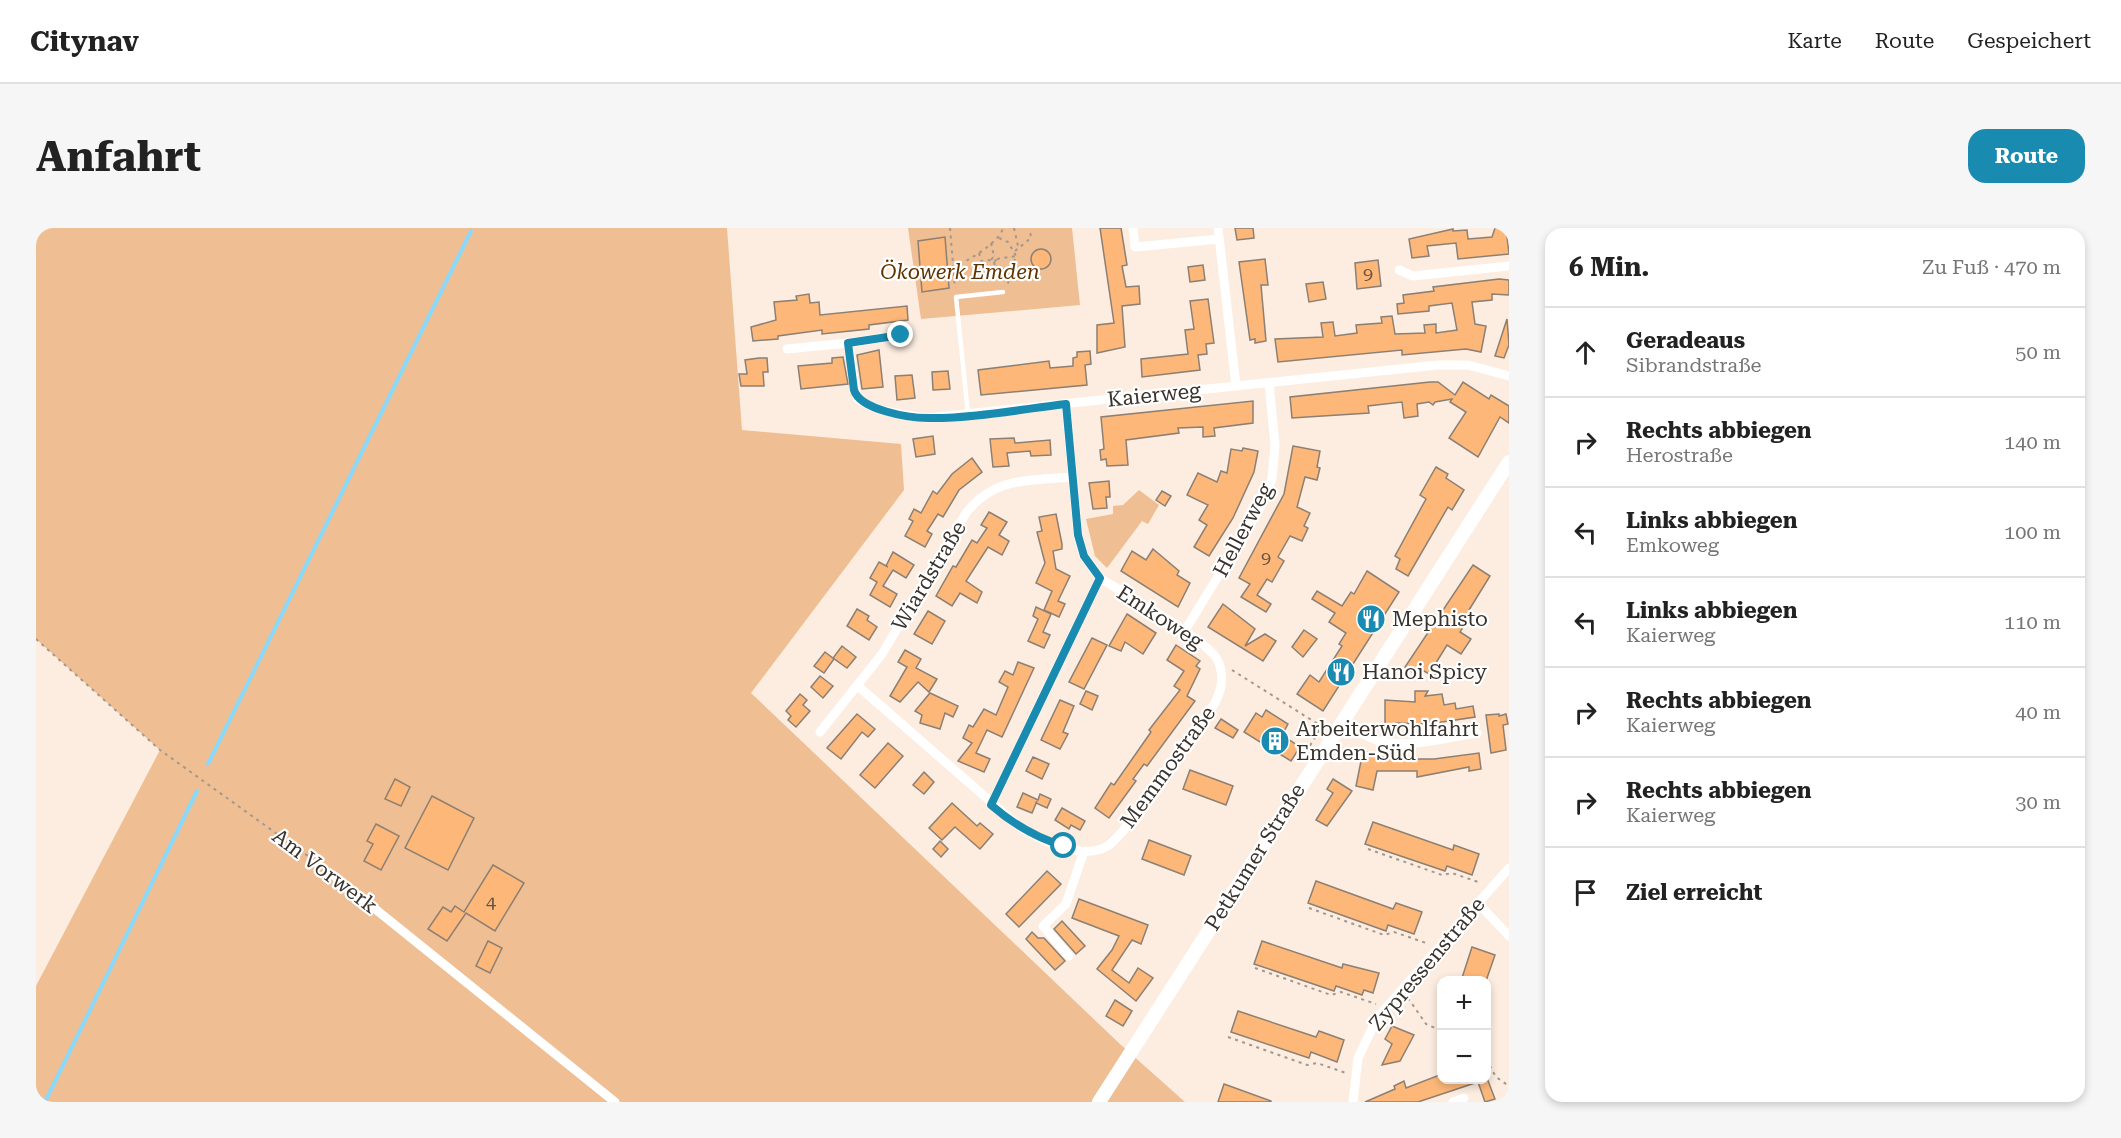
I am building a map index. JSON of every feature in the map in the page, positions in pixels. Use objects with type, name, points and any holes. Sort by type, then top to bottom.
[{"type":"main road","name":"Petkumer Straße","points":[[1099,1102],[1509,462]]},
{"type":"street","points":[[1133,228],[1135,247],[1219,239]]},
{"type":"street","points":[[1218,228],[1236,386]]},
{"type":"street","points":[[1399,270],[1413,276],[1509,266]]},
{"type":"street","points":[[787,349],[901,335]]},
{"type":"street","name":"Kaierweg","points":[[848,343],[854,390],[861,402],[884,410],[927,418],[1453,364],[1487,369],[1509,376]]},
{"type":"street","name":"Hellerweg","points":[[1184,632],[1267,492],[1273,472],[1275,445],[1269,383]]},
{"type":"street","name":"Emkoweg","points":[[1066,404],[1078,535],[1084,556],[1100,578],[1209,649],[1217,660]]},
{"type":"street","name":"Wiardstraße","points":[[820,732],[882,654],[966,513],[978,498],[1005,483],[1072,477]]},
{"type":"street","points":[[991,805],[1100,578]]},
{"type":"street","name":"Memmostraße","points":[[1084,851],[1108,847],[1123,831],[1215,703],[1222,682],[1217,660]]},
{"type":"street","points":[[858,687],[991,805],[1021,828],[1043,840],[1084,851],[1066,904],[1043,926],[1069,956]]},
{"type":"street","points":[[1342,721],[1363,734],[1387,742],[1408,742],[1477,733]]},
{"type":"street","name":"Zypressenstraße","points":[[1353,1102],[1354,1076],[1362,1044],[1385,1007],[1509,868]]},
{"type":"street","name":"Am Vorwerk","points":[[333,875],[615,1102]]},
{"type":"street","points":[[1478,903],[1509,936]]},
{"type":"street","points":[[1453,1102],[1464,1098]]},
{"type":"lane","points":[[968,414],[956,297],[1003,292]]},
{"type":"path","points":[[950,228],[956,297]]},
{"type":"path","points":[[953,267],[964,263],[992,243],[1004,228]]},
{"type":"path","points":[[1014,228],[1018,246]]},
{"type":"path","points":[[1015,250],[1030,238],[1030,231]]},
{"type":"path","points":[[997,238],[1006,241],[1015,250],[1016,256],[1010,281],[1003,292]]},
{"type":"path","points":[[992,243],[996,270],[1014,268]]},
{"type":"path","points":[[979,252],[981,261],[1016,256]]},
{"type":"path","name":"Am Vorwerk","points":[[36,639],[160,750],[333,875]]},
{"type":"path","points":[[1217,660],[1322,726]]},
{"type":"path","points":[[1368,849],[1442,875],[1452,873],[1492,887]]},
{"type":"path","points":[[1309,908],[1384,935],[1394,932],[1438,947]]},
{"type":"path","points":[[1255,968],[1331,995],[1341,992],[1385,1007]]},
{"type":"path","points":[[1401,987],[1426,1024],[1440,1030]]},
{"type":"path","points":[[1228,1037],[1307,1065],[1317,1063],[1354,1076]]},
{"type":"path","points":[[1491,1068],[1496,1077],[1509,1086]]},
{"type":"green space","points":[[36,228],[727,228],[742,430],[901,444],[904,490],[751,693],[1121,1045],[1185,1102],[36,1102],[36,986],[160,750],[36,639]]},
{"type":"green space","name":"Ökowerk Emden","points":[[908,228],[1072,228],[1080,305],[921,319]]},
{"type":"green space","points":[[1139,490],[1159,505],[1148,524],[1142,521],[1107,568],[1095,556],[1086,519],[1113,514],[1113,506],[1123,505]]},
{"type":"building","points":[[1100,228],[1121,228],[1127,265],[1122,266],[1126,287],[1139,286],[1140,304],[1122,306],[1125,347],[1097,353],[1097,325],[1114,323]]},
{"type":"building","points":[[1235,228],[1253,228],[1254,238],[1237,240]]},
{"type":"building","points":[[1495,228],[1506,228],[1509,254],[1458,259],[1456,243],[1427,246],[1429,256],[1412,258],[1409,239],[1453,229],[1453,231],[1467,230],[1468,239],[1492,237]]},
{"type":"building","name":"Ökowerk Emden","points":[[945,237],[949,288],[922,292],[918,241]]},
{"type":"building","points":[[1041,249],[1048,252],[1051,259],[1048,266],[1041,269],[1034,266],[1031,259],[1034,252]]},
{"type":"building","points":[[1265,259],[1268,285],[1261,285],[1266,341],[1255,343],[1255,339],[1250,340],[1239,262]]},
{"type":"building","points":[[1378,260],[1381,286],[1357,289],[1355,263]]},
{"type":"building","points":[[1203,265],[1205,280],[1190,282],[1188,267]]},
{"type":"building","points":[[1499,279],[1509,280],[1509,295],[1492,294],[1492,300],[1472,302],[1475,324],[1486,326],[1481,352],[1466,349],[1402,355],[1402,350],[1278,362],[1275,339],[1323,337],[1321,323],[1333,322],[1335,336],[1357,333],[1356,325],[1382,323],[1381,317],[1392,316],[1395,334],[1425,333],[1424,325],[1436,324],[1436,333],[1457,330],[1452,303],[1429,306],[1429,311],[1398,314],[1397,304],[1404,303],[1403,295],[1434,291],[1433,287]]},
{"type":"building","points":[[1323,282],[1326,299],[1309,302],[1306,284]]},
{"type":"building","points":[[809,294],[810,303],[819,302],[820,315],[907,306],[908,320],[869,325],[869,329],[822,334],[822,330],[778,336],[778,339],[753,341],[751,327],[776,320],[774,302],[797,300],[796,296]]},
{"type":"building","points":[[1208,299],[1214,343],[1206,344],[1207,354],[1198,355],[1200,370],[1142,377],[1141,359],[1188,354],[1185,330],[1194,329],[1190,301]]},
{"type":"building","points":[[1507,319],[1509,345],[1504,358],[1495,356]]},
{"type":"building","points":[[879,350],[883,387],[862,389],[857,355]]},
{"type":"building","points":[[1090,351],[1091,364],[1085,365],[1087,385],[981,395],[978,370],[1049,361],[1050,368],[1073,366],[1073,358],[1077,357],[1077,352]]},
{"type":"building","points":[[843,357],[848,384],[801,389],[798,366],[832,363],[832,358]]},
{"type":"building","points":[[767,358],[768,372],[763,372],[764,386],[741,386],[739,374],[747,374],[745,360]]},
{"type":"building","points":[[948,371],[950,389],[933,390],[932,372]]},
{"type":"building","points":[[912,375],[915,398],[897,400],[895,376]]},
{"type":"building","points":[[1438,382],[1455,395],[1463,382],[1489,399],[1491,395],[1509,406],[1509,423],[1500,417],[1478,457],[1449,438],[1466,412],[1450,402],[1452,399],[1435,402],[1433,405],[1429,402],[1417,404],[1418,416],[1404,418],[1402,402],[1368,406],[1369,413],[1292,418],[1290,397]]},
{"type":"building","points":[[1253,401],[1253,423],[1214,428],[1215,436],[1203,437],[1203,427],[1178,428],[1179,433],[1126,440],[1128,465],[1107,466],[1106,459],[1101,460],[1100,450],[1104,449],[1101,417]]},
{"type":"building","points":[[933,436],[935,454],[916,457],[913,439]]},
{"type":"building","points":[[1014,438],[1015,443],[1050,440],[1051,455],[1031,456],[1030,451],[1007,453],[1009,466],[993,467],[990,439]]},
{"type":"building","points":[[1293,446],[1320,451],[1317,467],[1320,468],[1317,480],[1305,477],[1297,507],[1310,513],[1304,526],[1308,528],[1302,541],[1290,536],[1278,557],[1284,561],[1272,582],[1267,579],[1257,595],[1271,604],[1266,612],[1241,597],[1250,584],[1239,578],[1284,494]]},
{"type":"building","points":[[1243,448],[1258,451],[1254,472],[1233,518],[1209,556],[1194,547],[1207,525],[1199,520],[1208,505],[1187,495],[1198,473],[1217,482],[1221,471],[1227,473],[1231,449],[1242,451]]},
{"type":"building","points":[[972,458],[982,472],[959,490],[943,517],[938,514],[927,531],[932,534],[925,547],[905,536],[913,521],[909,519],[914,509],[921,513],[933,491],[937,494],[952,474]]},
{"type":"building","points":[[1436,467],[1448,474],[1446,478],[1464,490],[1452,510],[1448,507],[1408,576],[1396,569],[1400,559],[1395,556],[1426,499],[1420,495]]},
{"type":"building","points":[[1109,481],[1110,497],[1106,497],[1107,508],[1093,509],[1089,483]]},
{"type":"building","points":[[1162,491],[1171,496],[1165,506],[1156,500]]},
{"type":"building","points":[[989,512],[1007,522],[999,535],[1009,541],[1002,555],[988,547],[966,581],[982,592],[977,603],[960,593],[952,606],[936,596],[953,566],[956,567],[972,540],[977,543],[987,528],[981,525]]},
{"type":"building","points":[[1056,514],[1062,549],[1053,551],[1056,569],[1070,576],[1058,601],[1065,604],[1059,617],[1044,610],[1052,591],[1036,583],[1045,563],[1037,532],[1042,531],[1039,517]]},
{"type":"building","points":[[1153,549],[1179,571],[1177,575],[1190,583],[1178,607],[1121,571],[1132,551],[1146,560]]},
{"type":"building","points":[[893,552],[914,565],[906,578],[893,570],[883,586],[897,594],[890,607],[870,595],[877,582],[870,578],[879,562],[886,566]]},
{"type":"building","points":[[1473,565],[1490,576],[1469,610],[1472,613],[1460,632],[1471,639],[1461,654],[1447,645],[1434,666],[1438,668],[1434,677],[1419,668],[1415,674],[1405,667]]},
{"type":"building","points":[[1367,571],[1399,592],[1323,711],[1297,694],[1310,675],[1319,682],[1342,646],[1339,644],[1346,633],[1329,622],[1335,613],[1312,599],[1317,591],[1342,606],[1351,592],[1354,594]]},
{"type":"building","points":[[1223,604],[1255,629],[1245,646],[1265,634],[1276,641],[1263,661],[1208,627]]},
{"type":"building","points":[[1036,607],[1051,614],[1043,632],[1050,635],[1044,648],[1028,641],[1038,619],[1033,616]]},
{"type":"building","points":[[857,609],[869,616],[867,620],[877,627],[869,640],[847,626]]},
{"type":"building","points":[[928,611],[945,621],[932,644],[914,634]]},
{"type":"building","points":[[1127,614],[1156,633],[1143,654],[1125,642],[1121,651],[1109,646]]},
{"type":"building","points":[[1304,630],[1317,639],[1303,657],[1292,647]]},
{"type":"building","points":[[1092,638],[1107,645],[1084,689],[1069,682]]},
{"type":"building","points":[[1176,645],[1200,661],[1196,666],[1200,669],[1187,696],[1195,701],[1147,766],[1144,764],[1133,779],[1136,781],[1109,818],[1095,808],[1111,783],[1114,785],[1151,732],[1149,730],[1180,690],[1174,686],[1184,671],[1167,660]]},
{"type":"building","points":[[842,646],[856,657],[847,668],[833,658]]},
{"type":"building","points":[[905,650],[921,659],[916,668],[937,679],[929,692],[918,682],[900,702],[890,696],[907,667],[898,662]]},
{"type":"building","points":[[825,652],[834,659],[824,673],[814,666]]},
{"type":"building","points":[[1018,662],[1034,668],[1002,737],[987,730],[976,753],[990,759],[984,772],[958,761],[972,743],[963,738],[969,725],[973,727],[984,709],[996,715],[1008,687],[999,682],[1005,671],[1013,675]]},
{"type":"building","points":[[820,676],[833,686],[823,698],[811,687]]},
{"type":"building","points":[[1086,691],[1098,696],[1092,710],[1080,704]]},
{"type":"building","points":[[1415,691],[1428,691],[1425,696],[1442,694],[1444,705],[1455,703],[1456,709],[1473,706],[1475,717],[1429,724],[1396,723],[1396,730],[1385,729],[1385,700],[1415,702]]},
{"type":"building","points":[[930,693],[958,706],[953,717],[945,713],[940,729],[920,723],[922,715],[915,711]]},
{"type":"building","points":[[800,694],[807,700],[803,705],[810,711],[796,727],[788,720],[791,716],[786,711]]},
{"type":"building","points":[[1060,700],[1074,706],[1063,732],[1068,734],[1060,749],[1041,740]]},
{"type":"building","name":"Arbeiterwohlfahrt Emden-Süd","points":[[1266,710],[1288,724],[1282,735],[1300,747],[1291,761],[1244,732],[1256,713],[1262,717]]},
{"type":"building","points":[[857,714],[875,729],[868,737],[862,732],[841,759],[827,748]]},
{"type":"building","points":[[1499,714],[1499,716],[1506,714],[1508,724],[1503,725],[1506,750],[1491,753],[1486,715]]},
{"type":"building","points":[[1221,719],[1238,730],[1233,738],[1215,728]]},
{"type":"building","points":[[888,743],[903,756],[875,788],[860,775]]},
{"type":"building","points":[[1363,751],[1390,759],[1434,759],[1479,753],[1481,769],[1469,771],[1469,767],[1417,777],[1417,771],[1377,771],[1373,790],[1356,786]]},
{"type":"building","points":[[1033,757],[1049,764],[1042,779],[1026,771]]},
{"type":"building","points":[[1190,770],[1233,786],[1226,805],[1183,789]]},
{"type":"building","points":[[924,772],[934,782],[924,794],[913,785]]},
{"type":"building","points":[[395,779],[410,787],[401,806],[385,799]]},
{"type":"building","points":[[1333,779],[1352,791],[1327,826],[1316,820],[1333,793],[1327,789]]},
{"type":"building","points":[[1023,793],[1038,800],[1040,794],[1051,799],[1047,808],[1036,803],[1032,813],[1017,807]]},
{"type":"building","points":[[432,796],[474,818],[448,870],[405,848]]},
{"type":"building","points":[[952,803],[977,826],[980,823],[993,834],[980,849],[955,827],[942,840],[929,828]]},
{"type":"building","points":[[1062,808],[1085,821],[1080,830],[1071,825],[1069,829],[1055,820]]},
{"type":"building","points":[[1373,822],[1453,850],[1454,845],[1479,854],[1472,875],[1447,866],[1445,871],[1365,844]]},
{"type":"building","points":[[376,824],[399,836],[381,870],[364,861],[373,844],[367,841]]},
{"type":"building","points":[[1149,840],[1191,856],[1184,875],[1142,859]]},
{"type":"building","points":[[940,841],[948,849],[941,857],[933,849]]},
{"type":"building","points":[[493,865],[524,883],[495,931],[466,913],[447,941],[428,929],[443,907],[451,912],[455,906],[464,912]]},
{"type":"building","points":[[1047,871],[1061,884],[1019,927],[1006,914]]},
{"type":"building","points":[[1316,881],[1393,909],[1396,903],[1422,912],[1414,934],[1388,925],[1386,931],[1308,903]]},
{"type":"building","points":[[1079,899],[1148,925],[1141,944],[1132,940],[1112,970],[1129,983],[1138,968],[1153,978],[1136,1001],[1097,969],[1112,950],[1119,936],[1072,918]]},
{"type":"building","points":[[1062,921],[1085,946],[1076,954],[1054,929]]},
{"type":"building","points":[[1032,932],[1038,938],[1044,938],[1065,961],[1055,970],[1026,939]]},
{"type":"building","points":[[488,941],[502,948],[490,973],[476,966]]},
{"type":"building","points":[[1262,941],[1342,968],[1343,964],[1379,973],[1373,993],[1364,990],[1362,995],[1336,986],[1334,991],[1254,964]]},
{"type":"building","points":[[1472,947],[1495,955],[1488,976],[1463,976]]},
{"type":"building","points":[[1115,1000],[1132,1011],[1123,1026],[1106,1016]]},
{"type":"building","points":[[1238,1011],[1316,1037],[1319,1031],[1344,1040],[1337,1062],[1311,1052],[1309,1058],[1231,1032]]},
{"type":"building","points":[[1392,1026],[1414,1035],[1400,1061],[1382,1065],[1392,1044],[1385,1039]]},
{"type":"building","points":[[1437,1076],[1437,1084],[1472,1084],[1418,1102],[1365,1102],[1395,1089],[1394,1086],[1404,1081],[1406,1088]]},
{"type":"building","points":[[1224,1084],[1271,1101],[1271,1102],[1218,1102]]},
{"type":"building","points":[[1479,1084],[1489,1084],[1495,1099],[1485,1102]]},
{"type":"waterway","points":[[208,764],[471,231]]},
{"type":"waterway","points":[[45,1102],[197,791]]},
{"type":"place","name":"Mephisto","points":[[1371,619]]},
{"type":"place","name":"Hanoi Spicy","points":[[1341,672]]},
{"type":"place","name":"Arbeiterwohlfahrt Emden-Süd","points":[[1275,741]]},
{"type":"route","points":[[901,335],[848,343],[854,390],[856,398],[861,402],[884,410],[927,418],[1066,404],[1078,535],[1084,556],[1100,578],[991,805],[1021,828],[1043,840],[1064,846]]}]
